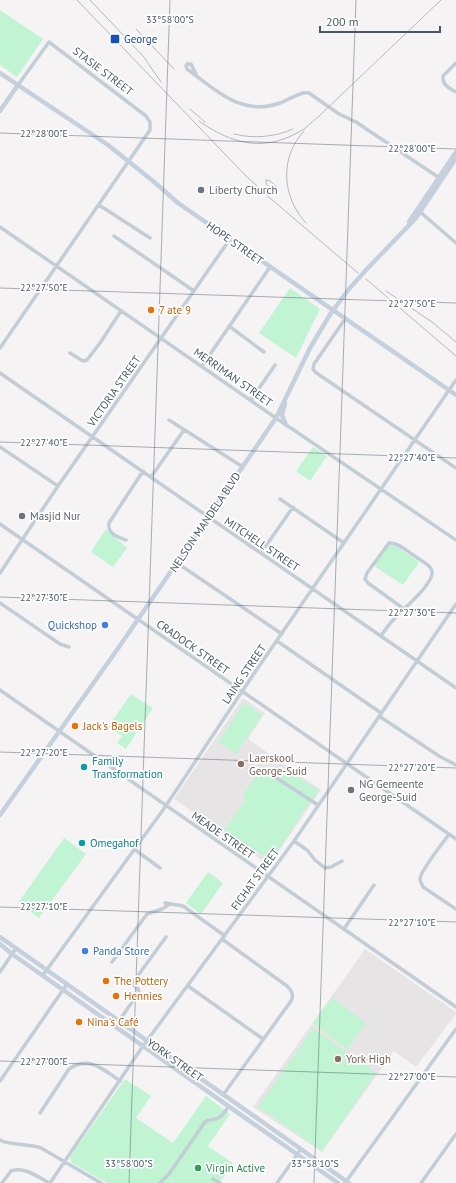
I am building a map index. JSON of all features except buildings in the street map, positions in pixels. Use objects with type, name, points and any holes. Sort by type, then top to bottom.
[{"type":"street","name":"STASIE STREET","points":[[18,85],[49,42],[146,116],[150,122],[150,130],[129,162]]},
{"type":"street","points":[[456,63],[443,76],[443,79],[445,86],[456,92]]},
{"type":"street","name":"HOPE STREET","points":[[0,73],[108,145],[178,203],[456,394]]},
{"type":"street","points":[[196,74],[229,100],[238,104],[255,107],[270,107],[306,92],[317,97],[339,114],[356,122],[440,178]]},
{"type":"street","points":[[0,111],[18,85]]},
{"type":"street","name":"NELSON MANDELA BLVD","points":[[0,814],[138,620],[276,418],[313,343],[331,313],[349,289],[404,230],[456,152]]},
{"type":"street","name":"NELSON MANDELA BLVD","points":[[440,178],[456,158]]},
{"type":"street","points":[[0,348],[129,162]]},
{"type":"street","points":[[99,205],[150,238]]},
{"type":"street","points":[[418,211],[456,243]]},
{"type":"street","name":"MERRIMAN STREET","points":[[0,227],[57,265],[286,425],[456,540]]},
{"type":"street","points":[[114,236],[194,291]]},
{"type":"street","name":"VICTORIA STREET","points":[[0,573],[58,486],[230,239]]},
{"type":"street","points":[[202,366],[270,267]]},
{"type":"street","points":[[70,353],[83,361],[87,360],[121,311]]},
{"type":"street","points":[[345,319],[314,364],[313,369],[315,372],[456,468]]},
{"type":"street","points":[[229,326],[264,352]]},
{"type":"street","points":[[251,400],[275,366]]},
{"type":"street","name":"MITCHELL STREET","points":[[0,373],[456,688]]},
{"type":"street","name":"LAING STREET","points":[[42,975],[164,810],[277,640],[456,380]]},
{"type":"street","points":[[286,425],[282,415],[287,396]]},
{"type":"street","points":[[169,420],[243,467]]},
{"type":"street","points":[[151,477],[184,430]]},
{"type":"street","points":[[0,447],[58,486]]},
{"type":"street","points":[[126,540],[108,529],[109,523],[143,471]]},
{"type":"street","points":[[280,499],[344,543]]},
{"type":"street","points":[[261,553],[293,507]]},
{"type":"street","name":"CRADOCK STREET","points":[[0,524],[456,839]]},
{"type":"street","points":[[381,636],[394,619],[404,609],[421,592],[432,575],[432,571],[429,566],[424,562],[396,544],[391,543],[386,545],[367,573],[365,579],[368,583],[404,609]]},
{"type":"street","points":[[177,563],[282,634]]},
{"type":"street","points":[[0,603],[60,644],[69,647]]},
{"type":"street","name":"FICHAT STREET","points":[[50,1183],[143,1046],[294,841],[416,660],[456,604]]},
{"type":"street","points":[[277,640],[440,756],[456,765]]},
{"type":"street","name":"MEADE STREET","points":[[0,690],[456,1007]]},
{"type":"street","points":[[275,777],[318,805]]},
{"type":"street","points":[[449,834],[423,871],[420,878],[424,887],[456,910]]},
{"type":"street","points":[[294,841],[307,850],[315,860],[325,868],[331,867],[342,861]]},
{"type":"street","points":[[134,849],[160,868]]},
{"type":"street","points":[[344,929],[374,885]]},
{"type":"street","points":[[165,903],[183,906],[287,986],[292,992],[293,998],[224,1095]]},
{"type":"street","points":[[112,962],[146,915],[170,904]]},
{"type":"street","name":"YORK STREET","points":[[0,937],[347,1182]]},
{"type":"street","points":[[119,1021],[139,992],[138,988],[134,985],[134,981],[166,937]]},
{"type":"street","name":"YORK STREET","points":[[0,944],[12,954],[338,1183]]},
{"type":"street","points":[[0,972],[16,948]]},
{"type":"street","points":[[0,1081],[67,984]]},
{"type":"street","points":[[188,986],[263,1039]]},
{"type":"street","points":[[347,1182],[456,1029]]},
{"type":"street","points":[[40,1113],[69,1069],[74,1066],[90,1064],[96,1065],[120,1080]]},
{"type":"street","points":[[160,1183],[169,1174],[205,1122],[220,1117],[229,1106]]},
{"type":"street","points":[[421,1183],[456,1134]]},
{"type":"street","points":[[0,1140],[8,1143],[38,1147],[101,1183]]},
{"type":"street","points":[[277,1183],[301,1149]]},
{"type":"street","points":[[2,1183],[9,1173],[15,1169],[28,1172],[50,1183]]},
{"type":"street","points":[[213,1179],[220,1183]]},
{"type":"shaded area","name":"Laerskool George-Suid","points":[[243,698],[265,713],[248,739],[321,790],[269,865],[174,799]]},
{"type":"shaded area","name":"York High","points":[[365,949],[456,1012],[456,1014],[416,1067],[394,1051],[322,1152],[253,1107]]},
{"type":"green space","points":[[0,10],[43,39],[17,77],[0,65]]},
{"type":"green space","points":[[290,288],[320,309],[296,358],[259,333]]},
{"type":"green space","points":[[313,447],[327,456],[310,481],[296,471]]},
{"type":"green space","points":[[106,529],[127,548],[113,567],[91,552]]},
{"type":"green space","points":[[388,546],[396,546],[419,562],[403,585],[375,565]]},
{"type":"green space","points":[[131,694],[153,708],[126,749],[117,743],[122,736],[108,727]]},
{"type":"green space","points":[[244,703],[262,715],[236,754],[218,742]]},
{"type":"green space","points":[[284,768],[319,791],[313,800],[278,777]]},
{"type":"green space","points":[[261,769],[310,802],[271,861],[225,830],[245,801],[243,795]]},
{"type":"green space","points":[[64,838],[86,854],[39,918],[18,903]]},
{"type":"green space","points":[[208,872],[223,883],[201,914],[186,903]]},
{"type":"green space","points":[[332,998],[366,1023],[347,1049],[313,1023]]},
{"type":"green space","points":[[313,1028],[376,1073],[322,1151],[258,1107]]},
{"type":"green space","points":[[125,1079],[151,1096],[136,1118],[173,1143],[206,1096],[230,1114],[208,1146],[234,1164],[219,1183],[107,1183],[72,1163],[70,1157]]},
{"type":"railway","points":[[77,0],[246,176],[358,273]]},
{"type":"railway","points":[[90,0],[143,56],[161,82]]},
{"type":"railway","points":[[199,121],[224,136],[250,143],[263,143],[290,137],[304,129],[318,117],[441,0]]},
{"type":"railway","points":[[136,29],[174,69]]},
{"type":"railway","points":[[190,109],[205,122]]},
{"type":"railway","points":[[234,134],[257,137],[279,134],[293,129]]},
{"type":"railway","points":[[304,131],[290,153],[287,165],[287,177],[288,190],[292,201],[298,213],[306,223]]},
{"type":"railway","points":[[266,180],[270,181],[276,186],[276,190],[273,190],[267,185],[266,180]]},
{"type":"railway","points":[[366,279],[456,356]]},
{"type":"railway","points":[[386,291],[432,322],[456,342]]},
{"type":"place","name":"George","points":[[115,39]]},
{"type":"place","name":"Liberty Church","points":[[201,190]]},
{"type":"place","name":"7 ate 9","points":[[151,310]]},
{"type":"place","name":"Masjid Nur","points":[[22,516]]},
{"type":"place","name":"Quickshop","points":[[105,625]]},
{"type":"place","name":"Jack's Bagels","points":[[75,726]]},
{"type":"place","name":"Laerskool George-Suid","points":[[241,764]]},
{"type":"place","name":"Family Transformation","points":[[84,767]]},
{"type":"place","name":"NG Gemeente George-Suid","points":[[351,790]]},
{"type":"place","name":"Omegahof","points":[[82,843]]},
{"type":"place","name":"Panda Store","points":[[85,951]]},
{"type":"place","name":"The Pottery","points":[[106,981]]},
{"type":"place","name":"Hennies","points":[[116,996]]},
{"type":"place","name":"Nina's Café","points":[[79,1022]]},
{"type":"place","name":"York High","points":[[338,1059]]},
{"type":"place","name":"Virgin Active","points":[[198,1168]]}]
